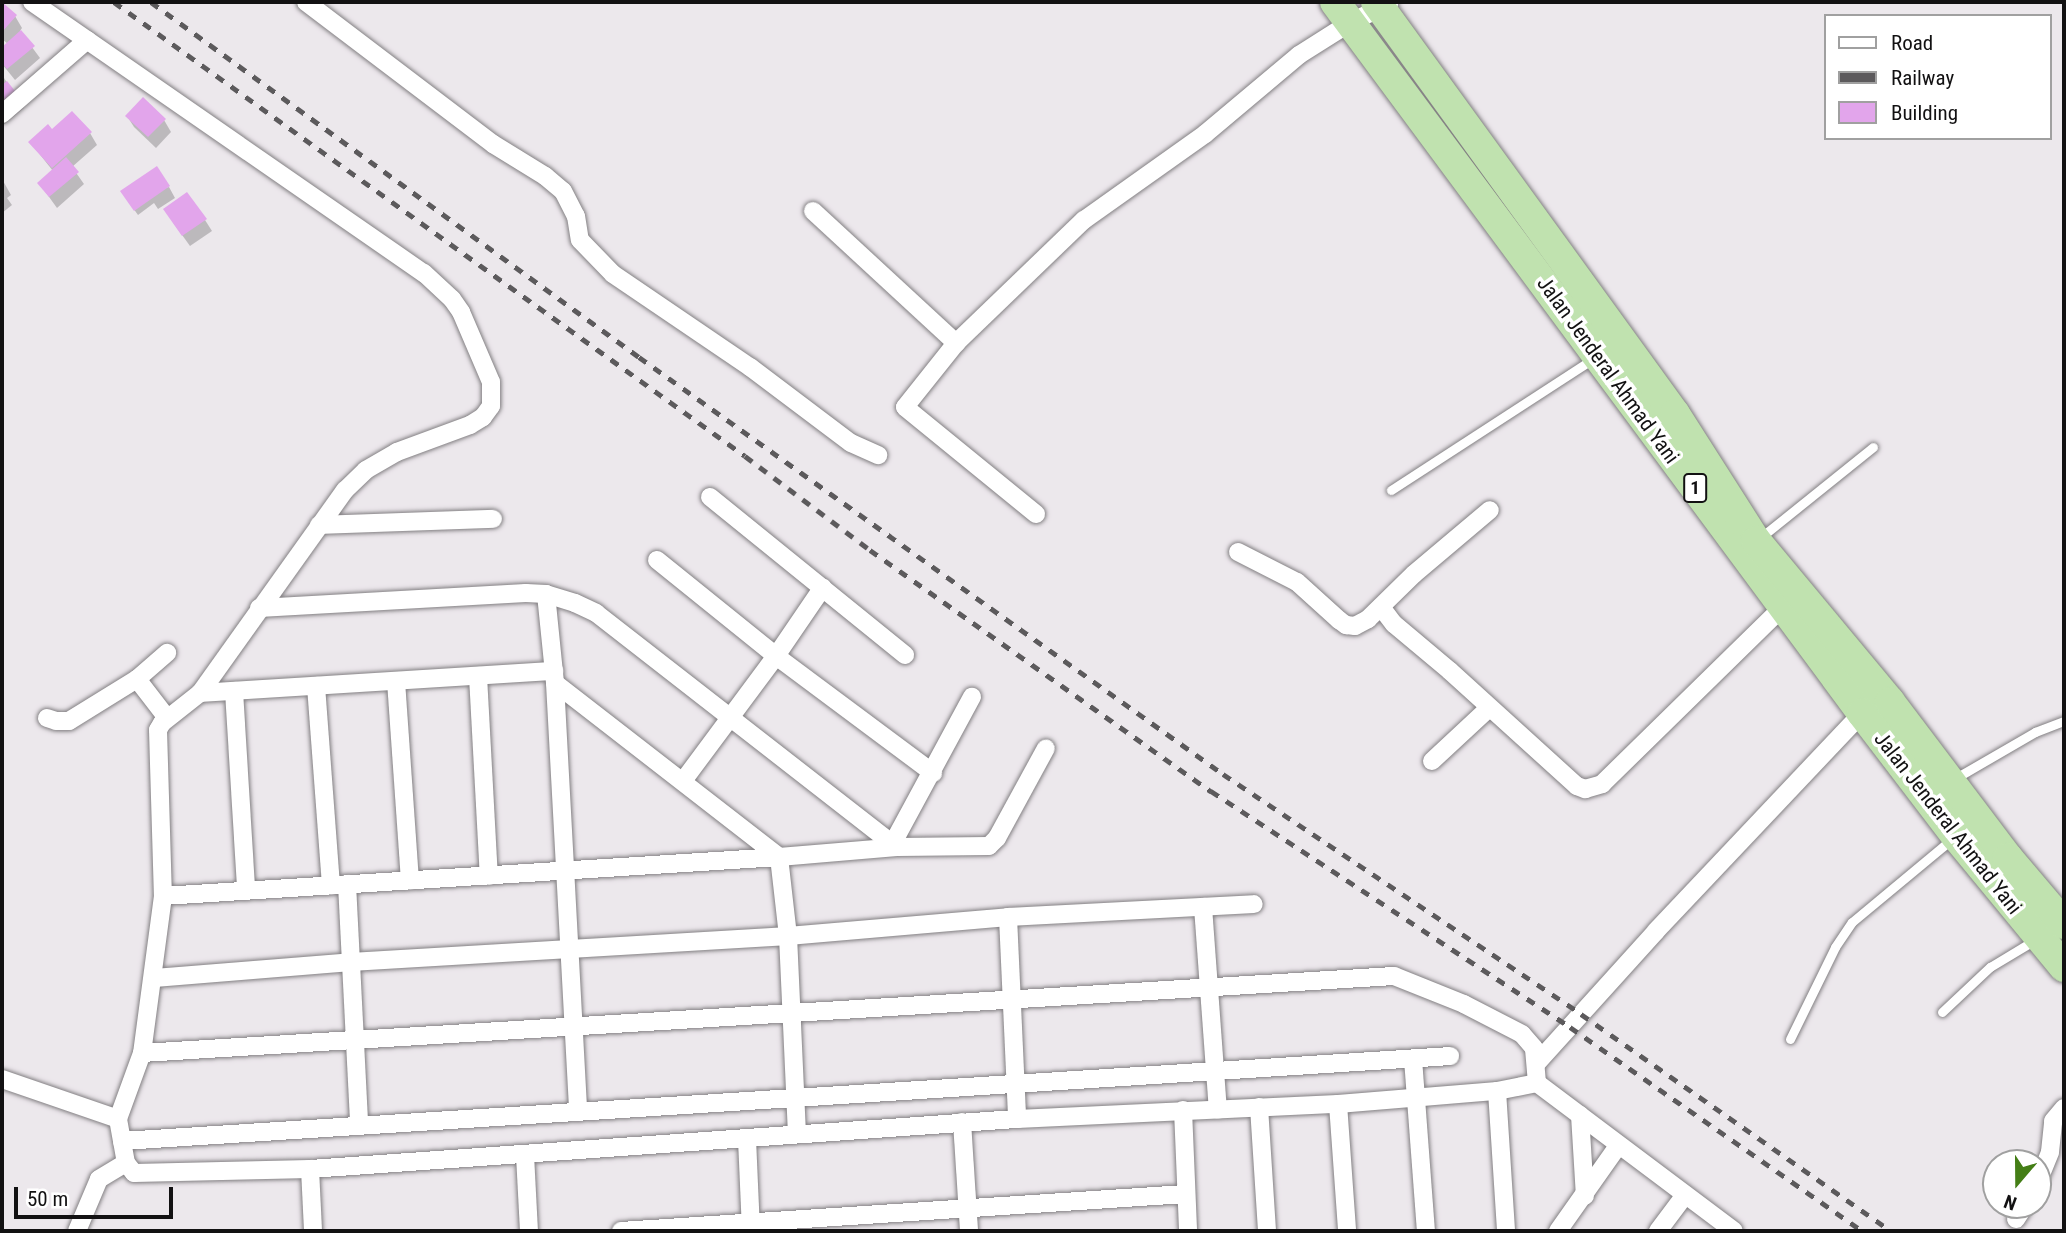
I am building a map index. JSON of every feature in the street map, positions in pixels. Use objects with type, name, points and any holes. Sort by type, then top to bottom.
[{"type":"highway","name":"Jalan Jenderal Ahmad Yani","points":[[1383,4],[1675,414],[1756,541],[1890,702],[2056,920],[2064,967]]},
{"type":"highway","name":"Jalan Jenderal Ahmad Yani","points":[[1343,12],[1783,607],[1956,836],[2056,920]]},
{"type":"street","points":[[32,2],[424,273],[452,299],[483,360],[491,382],[491,405],[483,417],[470,425],[397,452],[366,470],[345,489],[200,693],[162,723],[157,739],[162,808],[163,897],[154,978],[142,1054],[110,1116]]},
{"type":"street","points":[[306,2],[494,145],[545,176],[563,191],[576,216],[580,240],[613,274],[750,367],[850,443],[878,455]]},
{"type":"street","points":[[1036,514],[905,407],[957,343],[1084,220],[1205,134],[1299,55],[1343,12],[1383,4]]},
{"type":"street","points":[[2,114],[87,40]]},
{"type":"street","points":[[813,211],[957,343]]},
{"type":"street","points":[[710,496],[905,655]]},
{"type":"street","points":[[1238,552],[1297,582],[1346,625],[1361,624],[1414,574],[1490,510]]},
{"type":"street","points":[[319,526],[493,519]]},
{"type":"street","points":[[657,560],[776,656],[933,773]]},
{"type":"street","points":[[683,781],[731,719],[823,586]]},
{"type":"street","points":[[259,608],[546,594],[596,613],[873,830],[895,844]]},
{"type":"street","points":[[546,594],[555,677],[563,872],[578,1110]]},
{"type":"street","points":[[1381,607],[1394,624],[1577,786],[1594,789],[1627,761],[1783,607]]},
{"type":"street","points":[[47,718],[56,722],[69,721],[137,679],[167,653]]},
{"type":"street","points":[[200,693],[478,676],[555,677],[779,857],[788,936],[797,1134]]},
{"type":"street","points":[[478,676],[489,876]]},
{"type":"street","points":[[137,679],[167,718]]},
{"type":"street","points":[[396,681],[410,881]]},
{"type":"street","points":[[316,686],[339,885],[351,962],[359,1125]]},
{"type":"street","points":[[234,691],[246,890]]},
{"type":"street","points":[[895,844],[972,698]]},
{"type":"street","points":[[1432,761],[1489,708]]},
{"type":"street","points":[[1536,1064],[1656,931],[1862,713]]},
{"type":"street","points":[[163,897],[779,857],[895,844],[989,846],[997,838],[1046,748]]},
{"type":"street","points":[[154,978],[351,962],[788,936],[1008,917],[1254,904]]},
{"type":"street","points":[[1203,907],[1218,1109]]},
{"type":"street","points":[[1008,917],[1017,1119]]},
{"type":"street","points":[[142,1054],[1394,976],[1464,1004],[1522,1034],[1534,1048],[1537,1083]]},
{"type":"street","points":[[122,1141],[1450,1056]]},
{"type":"street","points":[[1413,1059],[1426,1231]]},
{"type":"street","points":[[2,1079],[110,1116],[122,1141],[126,1163],[134,1174],[139,1175],[310,1169],[962,1122],[1417,1099],[1497,1091],[1537,1083],[1734,1231]]},
{"type":"street","points":[[1497,1091],[1506,1231]]},
{"type":"street","points":[[1338,1104],[1347,1231]]},
{"type":"street","points":[[1259,1107],[1267,1231]]},
{"type":"street","points":[[2050,1149],[2053,1121],[2064,1108]]},
{"type":"street","points":[[1183,1110],[1188,1231]]},
{"type":"street","points":[[1580,1115],[1586,1196]]},
{"type":"street","points":[[962,1122],[969,1231]]},
{"type":"street","points":[[747,1139],[751,1227]]},
{"type":"street","points":[[1558,1231],[1586,1196],[1618,1146]]},
{"type":"street","points":[[525,1155],[529,1231]]},
{"type":"street","points":[[76,1231],[99,1179],[126,1163]]},
{"type":"street","points":[[310,1169],[313,1231]]},
{"type":"street","points":[[621,1231],[751,1227],[968,1208],[1186,1194]]},
{"type":"street","points":[[1658,1231],[1685,1195]]},
{"type":"lane","points":[[1391,490],[1598,356]]},
{"type":"lane","points":[[1756,541],[1873,447]]},
{"type":"lane","points":[[1950,782],[2035,732],[2064,721]]},
{"type":"lane","points":[[1790,1039],[1835,947],[1852,922],[1956,836]]},
{"type":"lane","points":[[1942,1012],[1990,967],[2056,920]]},
{"type":"building","points":[[2,2],[17,15],[2,32]]},
{"type":"building","points":[[21,30],[35,46],[7,69],[2,63],[2,47]]},
{"type":"building","points":[[7,81],[19,96],[2,109],[2,85]]},
{"type":"building","points":[[143,97],[166,119],[148,137],[125,116]]},
{"type":"building","points":[[72,111],[92,132],[52,168],[28,142],[48,124],[52,129]]},
{"type":"building","points":[[66,157],[79,172],[49,197],[37,183]]},
{"type":"building","points":[[157,166],[170,186],[134,211],[120,191]]},
{"type":"building","points":[[187,192],[207,219],[182,236],[163,209]]},
{"type":"railway","points":[[114,2],[745,456],[870,550],[1211,791],[1570,1027],[1862,1231]]},
{"type":"railway","points":[[151,2],[639,357],[1223,774],[1581,1014],[1891,1231]]}]
